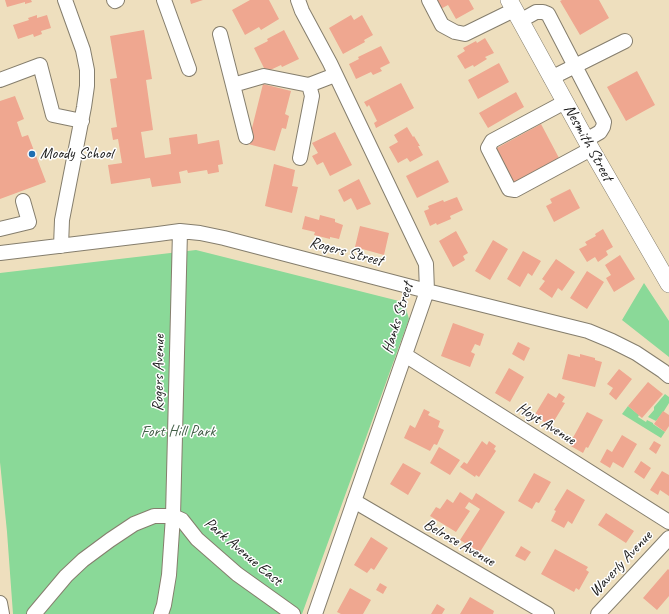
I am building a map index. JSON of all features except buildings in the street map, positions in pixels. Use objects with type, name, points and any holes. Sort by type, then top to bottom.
[{"type":"main road","name":"Nesmith Street","points":[[514,10],[588,145],[669,284]]},
{"type":"street","points":[[61,246],[62,220],[82,121],[87,86],[87,70],[83,50],[65,0]]},
{"type":"street","points":[[164,0],[189,69]]},
{"type":"street","name":"Hanks Street","points":[[298,0],[426,264],[427,291],[315,614]]},
{"type":"street","points":[[429,0],[442,25],[455,32],[465,34],[514,10],[543,12],[548,14],[604,122],[600,132],[588,145],[516,190],[509,189],[488,148],[492,141],[565,102]]},
{"type":"street","points":[[220,34],[246,137]]},
{"type":"street","points":[[551,78],[625,41]]},
{"type":"street","points":[[0,80],[40,65],[53,115],[82,121]]},
{"type":"street","points":[[233,84],[264,76],[309,84],[335,75]]},
{"type":"street","points":[[300,158],[312,96],[309,84]]},
{"type":"street","points":[[0,229],[29,222],[23,201]]},
{"type":"street","name":"Rogers Street","points":[[0,253],[158,234],[180,232],[200,233],[588,331],[636,353],[669,376]]},
{"type":"street","name":"Rogers Avenue","points":[[161,614],[169,575],[173,516],[180,232]]},
{"type":"street","name":"Hoyt Avenue","points":[[405,355],[669,522]]},
{"type":"street","name":"Belrose Avenue","points":[[354,501],[547,614]]},
{"type":"street","points":[[34,614],[66,576],[83,560],[110,540],[134,524],[154,516],[173,516]]},
{"type":"street","name":"Park Avenue East","points":[[173,516],[182,520],[197,539],[237,574],[293,614]]},
{"type":"street","name":"Waverly Avenue","points":[[598,614],[669,538]]},
{"type":"street","points":[[0,603],[2,614]]},
{"type":"green space","name":"Fort Hill Park","points":[[196,250],[399,301],[406,309],[409,319],[302,614],[13,614],[0,462],[0,273]]},
{"type":"green space","points":[[644,283],[669,321],[669,357],[622,320]]},
{"type":"green space","points":[[665,394],[669,397],[669,403],[664,411],[656,421],[648,417],[654,410],[654,407]]},
{"type":"green space","points":[[628,406],[639,415],[638,417],[646,422],[647,420],[653,423],[665,432],[661,438],[622,414]]},
{"type":"place","name":"Moody School","points":[[32,154]]}]
